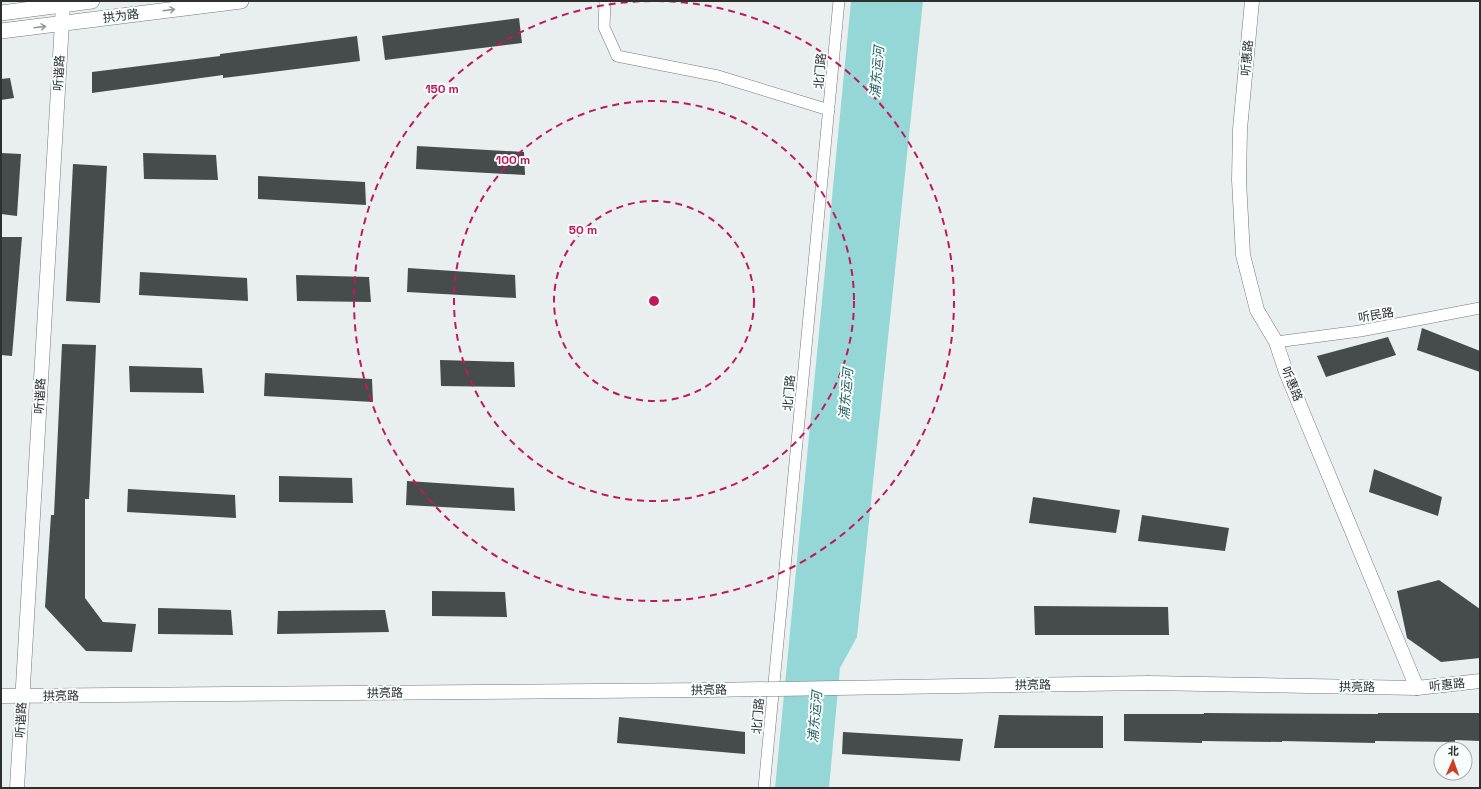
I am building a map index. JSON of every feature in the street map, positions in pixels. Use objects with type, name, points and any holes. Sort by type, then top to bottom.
[{"type":"main road","name":"拱为路","points":[[1,13],[92,1]]},
{"type":"main road","name":"拱为路","points":[[1,31],[241,1]]},
{"type":"street","points":[[605,1],[604,27],[617,56],[718,76],[829,110]]},
{"type":"street","name":"北门路","points":[[764,788],[839,1]]},
{"type":"street","name":"听惠路","points":[[1252,1],[1240,129],[1239,180],[1243,255],[1257,310],[1276,342],[1286,372],[1417,688],[1480,681]]},
{"type":"street","name":"听谐路","points":[[17,788],[62,5]]},
{"type":"street","name":"听民路","points":[[1276,342],[1360,331],[1480,308]]},
{"type":"street","name":"拱亮路","points":[[1,696],[707,690],[1149,683],[1417,688]]},
{"type":"water","name":"浦东运河","points":[[851,1],[923,1],[857,637],[840,668],[829,788],[775,788]]},
{"type":"building","points":[[519,18],[522,43],[385,60],[382,36]]},
{"type":"building","points":[[357,36],[360,61],[223,78],[223,75],[92,93],[92,72],[220,56],[220,54]]},
{"type":"building","points":[[10,78],[14,98],[1,100],[1,79]]},
{"type":"building","points":[[417,146],[524,152],[525,175],[416,169]]},
{"type":"building","points":[[1,153],[21,154],[17,216],[1,214]]},
{"type":"building","points":[[143,153],[216,155],[218,180],[144,179]]},
{"type":"building","points":[[73,164],[107,166],[100,303],[66,301]]},
{"type":"building","points":[[258,176],[365,182],[366,205],[258,199]]},
{"type":"building","points":[[1,237],[22,237],[12,356],[1,355]]},
{"type":"building","points":[[408,268],[515,275],[516,298],[407,292]]},
{"type":"building","points":[[140,272],[247,278],[248,301],[139,295]]},
{"type":"building","points":[[296,275],[369,277],[371,302],[297,301]]},
{"type":"building","points":[[1422,328],[1480,351],[1480,372],[1417,350]]},
{"type":"building","points":[[1388,337],[1396,355],[1326,377],[1317,356]]},
{"type":"building","points":[[62,344],[96,345],[89,499],[85,499],[85,598],[103,622],[136,624],[132,652],[86,651],[45,607],[51,515],[54,515]]},
{"type":"building","points":[[440,360],[514,362],[515,387],[441,386]]},
{"type":"building","points":[[129,366],[202,368],[204,393],[130,392]]},
{"type":"building","points":[[265,373],[372,379],[373,402],[264,396]]},
{"type":"building","points":[[1374,469],[1442,497],[1438,516],[1369,492]]},
{"type":"building","points":[[279,476],[352,478],[353,503],[279,502]]},
{"type":"building","points":[[407,481],[514,488],[515,511],[406,505]]},
{"type":"building","points":[[128,489],[235,495],[236,518],[127,512]]},
{"type":"building","points":[[1033,497],[1120,510],[1116,533],[1029,523]]},
{"type":"building","points":[[1142,515],[1229,528],[1225,551],[1138,541]]},
{"type":"building","points":[[1439,580],[1480,609],[1480,658],[1441,662],[1407,638],[1397,591]]},
{"type":"building","points":[[432,591],[505,592],[507,617],[432,616]]},
{"type":"building","points":[[1034,606],[1168,607],[1169,635],[1035,635]]},
{"type":"building","points":[[158,608],[231,610],[233,635],[158,634]]},
{"type":"building","points":[[385,610],[389,632],[277,634],[278,611]]},
{"type":"building","points":[[1480,713],[1480,741],[1375,741],[1375,743],[1202,741],[1202,743],[1124,741],[1124,714]]},
{"type":"building","points":[[999,715],[1103,716],[1103,748],[994,748]]},
{"type":"building","points":[[619,717],[745,732],[745,754],[617,743]]},
{"type":"building","points":[[843,732],[963,739],[960,761],[842,754]]}]
